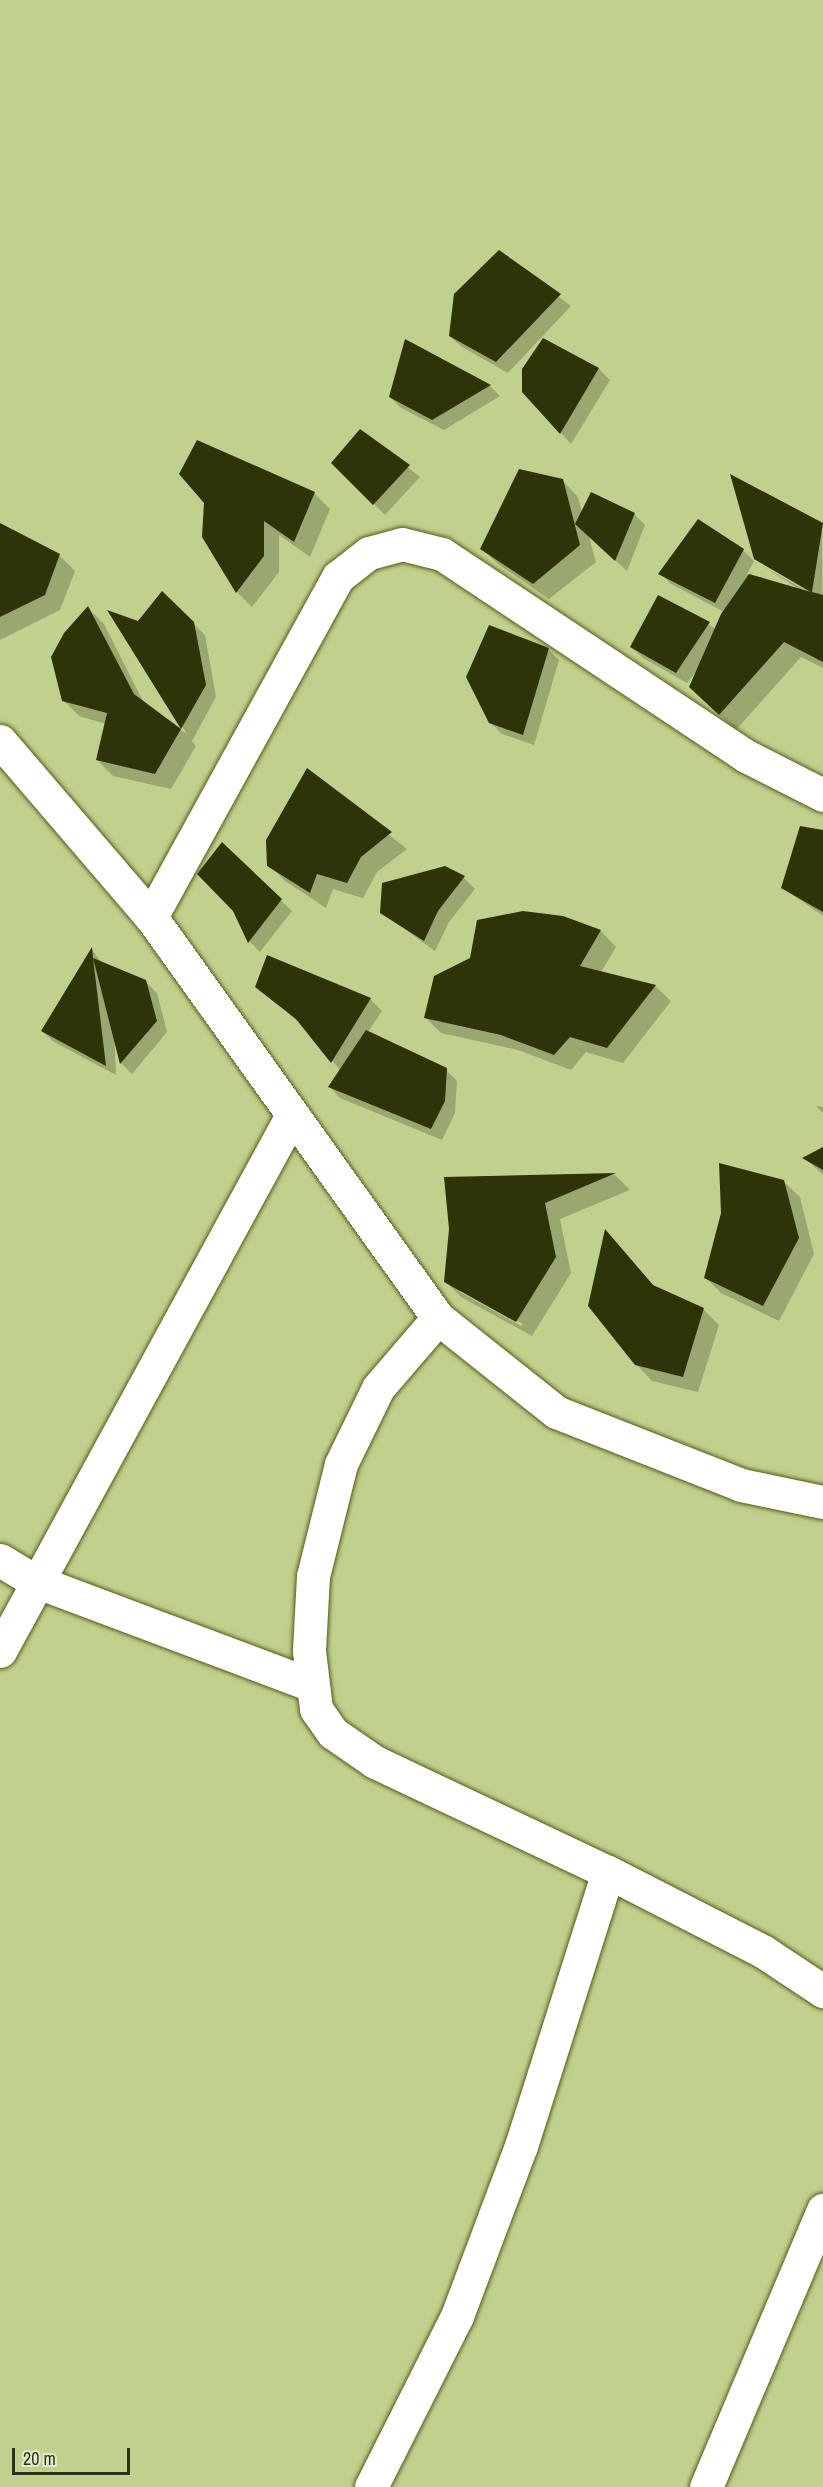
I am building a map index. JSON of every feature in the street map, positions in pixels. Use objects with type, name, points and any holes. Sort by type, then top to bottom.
[{"type":"street","points":[[151,917],[338,578],[369,553],[402,544],[442,554],[746,756],[823,795]]},
{"type":"street","points":[[0,741],[151,917],[438,1318],[556,1412],[741,1485],[823,1502]]},
{"type":"street","points":[[0,1651],[35,1581],[292,1115]]},
{"type":"street","points":[[438,1318],[378,1388],[341,1464],[312,1576],[310,1685],[316,1709],[333,1732],[375,1762],[608,1872],[764,1952],[823,1991]]},
{"type":"street","points":[[0,1560],[35,1581],[310,1685]]},
{"type":"street","points":[[371,2487],[457,2316],[521,2146],[608,1872]]},
{"type":"street","points":[[706,2487],[823,2210]]},
{"type":"building","points":[[499,250],[561,294],[496,362],[449,336],[454,294]]},
{"type":"building","points":[[543,338],[599,368],[560,434],[522,392],[522,369]]},
{"type":"building","points":[[405,339],[491,385],[432,420],[389,397]]},
{"type":"building","points":[[360,429],[410,465],[373,505],[331,463]]},
{"type":"building","points":[[197,440],[315,492],[294,542],[264,521],[264,556],[236,593],[202,537],[204,503],[179,474]]},
{"type":"building","points":[[519,469],[563,479],[580,545],[533,584],[480,549]]},
{"type":"building","points":[[730,474],[823,523],[812,592],[823,595],[823,662],[784,642],[719,715],[689,687],[721,614],[749,574],[811,592],[754,559]]},
{"type":"building","points":[[591,492],[635,513],[615,561],[575,524]]},
{"type":"building","points":[[698,519],[744,549],[715,603],[658,574]]},
{"type":"building","points":[[0,523],[60,554],[45,595],[0,617]]},
{"type":"building","points":[[162,591],[194,622],[206,685],[181,729],[107,610],[138,621]]},
{"type":"building","points":[[658,595],[710,622],[676,673],[630,647]]},
{"type":"building","points":[[88,606],[134,694],[181,729],[155,774],[96,760],[107,713],[62,701],[51,657],[64,633]]},
{"type":"building","points":[[489,625],[549,648],[523,735],[489,723],[466,677]]},
{"type":"building","points":[[307,768],[392,832],[361,857],[347,883],[317,874],[310,893],[267,866],[266,840]]},
{"type":"building","points":[[800,826],[823,830],[823,912],[781,888]]},
{"type":"building","points":[[222,842],[282,899],[248,943],[233,911],[197,874]]},
{"type":"building","points":[[445,866],[465,876],[438,911],[424,941],[380,913],[382,883]]},
{"type":"building","points":[[523,911],[563,916],[601,930],[580,966],[656,985],[607,1048],[570,1037],[554,1055],[501,1035],[424,1018],[434,976],[470,958],[477,920]]},
{"type":"building","points":[[92,947],[93,958],[106,1066],[41,1031]]},
{"type":"building","points":[[267,955],[371,998],[331,1063],[296,1019],[255,987]]},
{"type":"building","points":[[93,958],[146,980],[157,1021],[120,1064]]},
{"type":"building","points":[[366,1030],[447,1068],[445,1101],[431,1129],[328,1087]]},
{"type":"building","points":[[823,1147],[823,1170],[802,1158]]},
{"type":"building","points":[[719,1163],[784,1180],[799,1238],[763,1306],[704,1278],[721,1213]]},
{"type":"building","points":[[616,1173],[545,1203],[556,1257],[516,1322],[444,1282],[449,1229],[444,1177]]},
{"type":"building","points":[[605,1229],[653,1285],[704,1308],[683,1377],[635,1365],[588,1306]]}]
